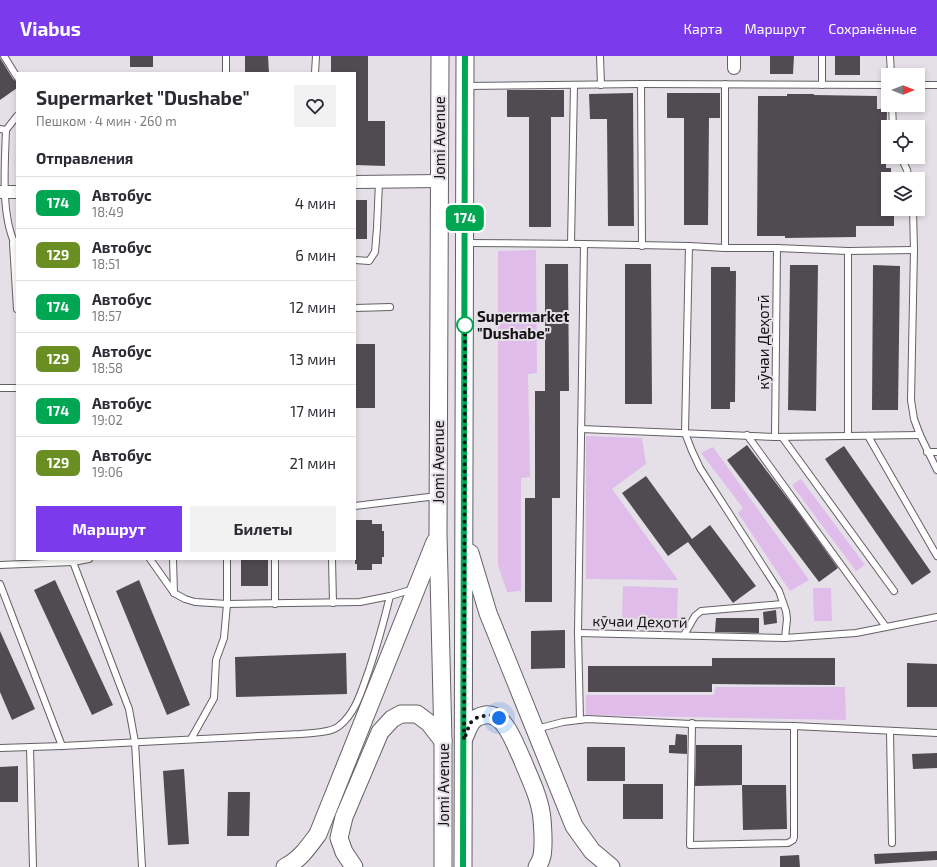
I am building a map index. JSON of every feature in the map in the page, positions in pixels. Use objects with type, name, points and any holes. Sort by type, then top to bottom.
[{"type":"main road","name":"Jomi Avenue","points":[[440,56],[438,534],[443,741],[443,867]]},
{"type":"main road","name":"Jomi Avenue","points":[[463,867],[465,56]]},
{"type":"main road","points":[[285,867],[307,850],[318,834],[438,534]]},
{"type":"main road","points":[[464,534],[488,613],[574,826],[592,851],[611,867]]},
{"type":"main road","points":[[354,867],[344,852],[339,838],[344,817],[380,732],[392,719],[401,714],[418,714],[429,723],[443,741]]},
{"type":"main road","points":[[464,740],[470,723],[478,717],[489,715],[499,718],[509,730],[536,791],[542,818],[542,857],[537,867]]},
{"type":"street","points":[[356,182],[439,181]]},
{"type":"street","points":[[2,192],[16,192]]},
{"type":"lane","points":[[4,56],[16,75]]},
{"type":"lane","points":[[226,56],[226,72]]},
{"type":"lane","points":[[316,56],[316,72]]},
{"type":"lane","points":[[600,56],[601,85]]},
{"type":"lane","points":[[822,56],[822,85]]},
{"type":"lane","points":[[890,56],[891,68]]},
{"type":"lane","points":[[465,86],[641,84],[881,85]]},
{"type":"lane","points":[[641,84],[642,246]]},
{"type":"lane","points":[[725,84],[726,248]]},
{"type":"lane","points":[[571,244],[574,85]]},
{"type":"lane","points":[[925,85],[937,85]]},
{"type":"lane","points":[[16,117],[3,130],[2,192],[8,226],[13,242],[16,292]]},
{"type":"lane","points":[[356,260],[369,261],[374,252],[377,228],[379,182]]},
{"type":"lane","points":[[913,216],[914,250],[911,400],[914,419],[937,470]]},
{"type":"lane","points":[[13,242],[16,246]]},
{"type":"lane","points":[[465,243],[777,248],[848,252],[914,250]]},
{"type":"lane","name":"кӯчаи Деҳотӣ","points":[[584,244],[578,633],[786,638],[856,633],[937,617]]},
{"type":"lane","points":[[690,246],[685,433],[700,468],[779,591],[786,611],[786,638]]},
{"type":"lane","name":"кӯчаи Деҳотӣ","points":[[775,437],[777,248]]},
{"type":"lane","points":[[848,252],[848,436]]},
{"type":"lane","points":[[356,308],[390,307]]},
{"type":"lane","points":[[0,388],[16,388]]},
{"type":"lane","points":[[581,429],[775,437],[920,435]]},
{"type":"lane","points":[[747,435],[886,627]]},
{"type":"lane","points":[[868,436],[937,556]]},
{"type":"lane","points":[[782,437],[894,591]]},
{"type":"lane","points":[[928,452],[937,452]]},
{"type":"lane","points":[[356,506],[438,496]]},
{"type":"lane","points":[[0,565],[73,560],[129,709],[135,742],[142,867]]},
{"type":"lane","points":[[151,560],[174,593],[195,602],[275,604],[360,602],[390,596],[417,588]]},
{"type":"lane","points":[[173,560],[174,593]]},
{"type":"lane","points":[[191,739],[214,698],[216,660],[224,638],[227,604],[227,560]]},
{"type":"lane","points":[[275,560],[275,604]]},
{"type":"lane","points":[[332,560],[333,603]]},
{"type":"lane","points":[[0,584],[62,746]]},
{"type":"lane","points":[[0,748],[301,734],[327,731],[338,727],[349,715],[360,696],[378,642],[390,596]]},
{"type":"lane","points":[[684,635],[695,616],[701,611],[783,604]]},
{"type":"lane","points":[[578,633],[580,720]]},
{"type":"lane","points":[[534,730],[563,722],[587,719],[691,724],[794,726],[937,733]]},
{"type":"lane","points":[[692,723],[690,845],[788,843],[793,840],[794,726]]},
{"type":"lane","points":[[890,731],[892,843]]},
{"type":"lane","points":[[30,747],[33,867]]},
{"type":"shaded area","points":[[536,250],[537,373],[528,374],[530,477],[521,478],[521,591],[507,592],[498,565],[498,251]]},
{"type":"shaded area","points":[[586,436],[642,438],[646,464],[612,489],[678,580],[586,579]]},
{"type":"shaded area","points":[[713,447],[809,580],[790,591],[738,513],[743,508],[701,453]]},
{"type":"shaded area","points":[[801,479],[865,565],[856,571],[792,485]]},
{"type":"shaded area","points":[[623,586],[678,588],[677,620],[622,618]]},
{"type":"shaded area","points":[[813,588],[831,588],[832,621],[814,621]]},
{"type":"shaded area","points":[[715,687],[845,687],[846,720],[586,715],[586,695],[714,695]]},
{"type":"building","points":[[130,56],[153,56],[153,67],[130,67]]},
{"type":"building","points":[[245,56],[268,56],[269,72],[245,72]]},
{"type":"building","points":[[331,56],[368,56],[368,121],[385,121],[385,166],[356,165],[356,72],[331,72]]},
{"type":"building","points":[[770,56],[794,56],[793,74],[770,74]]},
{"type":"building","points":[[835,56],[860,56],[860,75],[835,75]]},
{"type":"building","points":[[0,58],[16,81],[16,89],[0,100]]},
{"type":"building","points":[[507,90],[564,90],[564,117],[551,117],[551,227],[529,227],[529,117],[507,117]]},
{"type":"building","points":[[633,93],[634,226],[608,226],[607,119],[590,119],[589,94]]},
{"type":"building","points":[[667,93],[720,93],[720,118],[709,118],[708,225],[684,225],[684,118],[667,118]]},
{"type":"building","points":[[787,94],[814,94],[877,96],[877,109],[881,109],[881,112],[887,112],[887,120],[881,120],[881,164],[886,164],[886,168],[891,168],[891,172],[881,172],[881,216],[894,216],[894,226],[856,226],[856,237],[785,238],[785,236],[757,236],[758,96],[787,96]]},
{"type":"building","points":[[356,200],[367,200],[367,239],[356,239]]},
{"type":"building","points":[[545,264],[568,264],[569,391],[560,391],[560,498],[552,498],[552,602],[525,602],[525,498],[535,498],[535,391],[545,391]]},
{"type":"building","points":[[625,264],[651,264],[652,404],[625,404]]},
{"type":"building","points":[[790,265],[818,265],[816,411],[788,410]]},
{"type":"building","points":[[873,265],[900,266],[898,410],[872,410]]},
{"type":"building","points":[[711,267],[730,267],[730,271],[736,271],[735,402],[730,402],[730,409],[711,409]]},
{"type":"building","points":[[356,344],[375,344],[375,408],[356,408]]},
{"type":"building","points":[[747,445],[838,568],[819,582],[727,460]]},
{"type":"building","points":[[844,446],[931,572],[912,585],[825,459]]},
{"type":"building","points":[[646,476],[692,539],[710,525],[756,586],[733,603],[688,542],[668,556],[622,493]]},
{"type":"building","points":[[356,520],[372,520],[372,524],[382,524],[382,531],[384,531],[384,557],[382,557],[382,564],[372,564],[372,570],[357,570],[357,564],[355,564]]},
{"type":"building","points":[[241,560],[268,560],[268,586],[241,586]]},
{"type":"building","points":[[55,580],[113,705],[92,715],[34,590]]},
{"type":"building","points":[[139,580],[190,705],[167,715],[116,591]]},
{"type":"building","points":[[776,610],[777,623],[764,625],[763,612]]},
{"type":"building","points":[[716,618],[759,618],[759,633],[715,632]]},
{"type":"building","points":[[565,630],[565,668],[531,669],[531,631]]},
{"type":"building","points":[[0,631],[35,709],[12,720],[0,692]]},
{"type":"building","points":[[346,653],[347,694],[236,697],[235,657]]},
{"type":"building","points":[[712,658],[835,658],[835,685],[712,684],[712,692],[588,692],[588,666],[712,666]]},
{"type":"building","points":[[907,663],[937,664],[937,707],[907,707]]},
{"type":"building","points":[[676,734],[687,735],[687,754],[669,753],[669,745],[675,745]]},
{"type":"building","points":[[696,745],[742,745],[742,785],[695,786]]},
{"type":"building","points":[[587,747],[625,747],[625,781],[587,781]]},
{"type":"building","points":[[937,753],[937,768],[913,769],[912,754]]},
{"type":"building","points":[[18,766],[18,802],[0,802],[0,767]]},
{"type":"building","points":[[184,769],[189,844],[168,845],[163,771]]},
{"type":"building","points":[[623,784],[663,784],[663,819],[623,819]]},
{"type":"building","points":[[742,785],[786,785],[787,829],[743,830]]},
{"type":"building","points":[[228,792],[250,792],[249,836],[227,836]]},
{"type":"building","points":[[937,851],[937,860],[875,864],[874,854]]},
{"type":"building","points":[[799,855],[800,867],[780,867],[780,856]]},
{"type":"bus line","name":"174","points":[[463,867],[465,56]]},
{"type":"place","name":"Supermarket \"Dushabe\"","points":[[465,325]]},
{"type":"route","points":[[465,325],[465,319],[464,740],[470,723],[478,717],[489,715],[499,718]]}]
